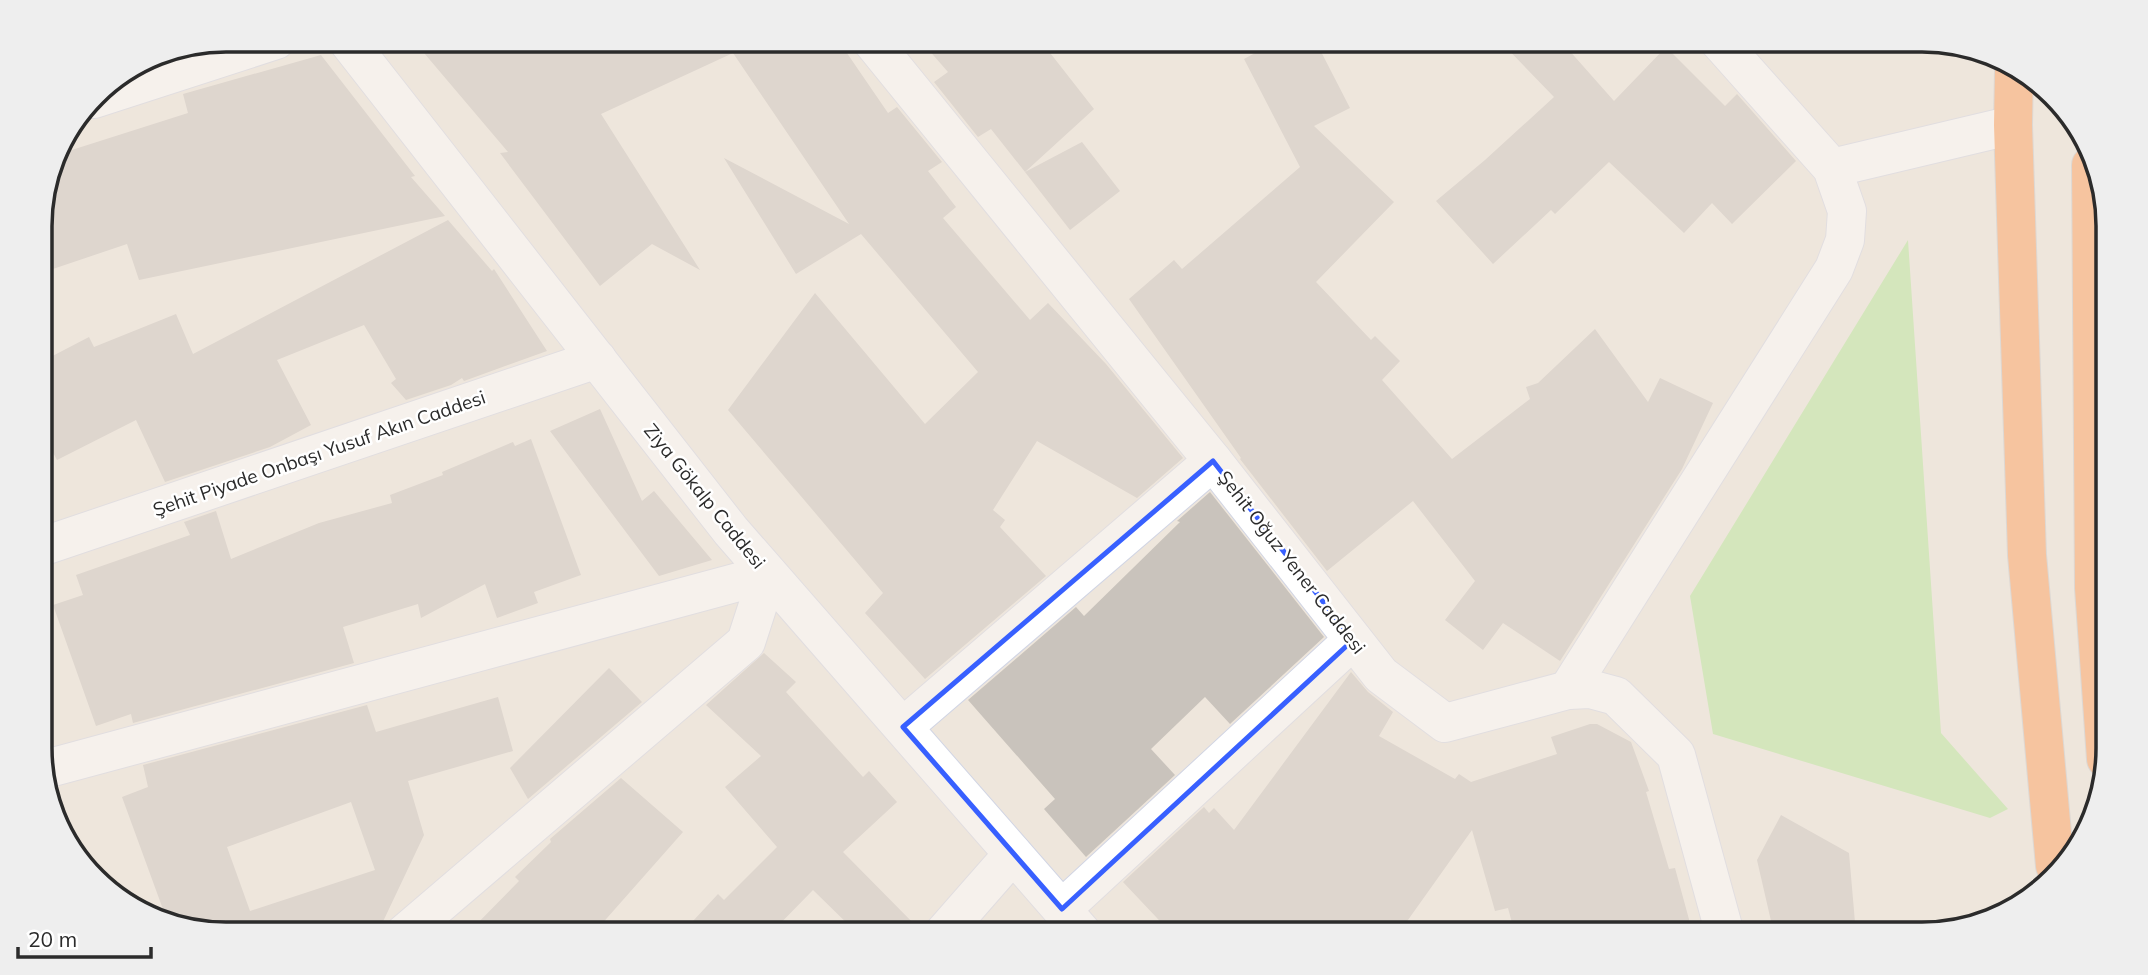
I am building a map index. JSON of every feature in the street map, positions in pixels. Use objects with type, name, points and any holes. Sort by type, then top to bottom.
[{"type":"highway","points":[[2014,80],[2027,555],[2055,861]]},
{"type":"highway","points":[[2091,188],[2096,616]]},
{"type":"street","points":[[118,91],[236,53]]},
{"type":"street","name":"Ziya Gökalp Caddesi","points":[[357,53],[731,531],[1073,922]]},
{"type":"street","name":"Şehit Oğuz Yener Caddesi","points":[[882,53],[1213,461],[1381,675],[1445,723],[1568,690],[1590,689],[1616,696],[1676,755],[1722,922]]},
{"type":"street","points":[[1568,690],[1834,270],[1845,240],[1847,211],[1832,168],[1730,53]]},
{"type":"street","points":[[1832,168],[2014,125]]},
{"type":"street","name":"Şehit Piyade Onbaşı Yusuf Akın Caddesi","points":[[53,543],[597,359]]},
{"type":"street","points":[[903,727],[1213,461]]},
{"type":"street","points":[[54,767],[768,574]]},
{"type":"street","points":[[417,922],[747,642],[768,574]]},
{"type":"street","points":[[1073,922],[1353,640]]},
{"type":"street","points":[[953,922],[1013,854]]},
{"type":"highlighted area","points":[[1213,461],[1353,640],[1062,909],[903,727]]},
{"type":"green space","points":[[1908,240],[1941,733],[2008,809],[1990,818],[1713,734],[1690,596]]},
{"type":"building","points":[[424,53],[733,53],[601,114],[700,270],[652,244],[600,286],[500,153],[508,152]]},
{"type":"building","points":[[733,53],[847,53],[888,113],[897,107],[942,162],[928,171],[956,207],[943,218],[1030,320],[1048,303],[1106,364],[1183,458],[1137,498],[1037,441],[993,510],[1005,520],[1000,527],[1046,576],[925,679],[865,613],[883,593],[728,410],[815,293],[925,424],[978,372],[861,234],[796,274],[724,158],[849,224]]},
{"type":"building","points":[[931,53],[1050,53],[1094,109],[1025,172],[991,129],[978,137],[934,82],[948,72]]},
{"type":"building","points":[[1255,53],[1322,53],[1350,108],[1314,126],[1394,202],[1316,282],[1371,340],[1375,336],[1400,361],[1382,380],[1452,459],[1530,399],[1526,387],[1538,383],[1595,329],[1648,402],[1660,378],[1713,403],[1682,469],[1560,661],[1503,623],[1483,650],[1445,620],[1475,581],[1413,501],[1327,571],[1240,459],[1129,299],[1174,260],[1182,269],[1300,167],[1244,59]]},
{"type":"building","points":[[1512,53],[1572,53],[1614,101],[1660,53],[1672,53],[1725,106],[1737,94],[1796,161],[1732,224],[1712,203],[1684,233],[1609,162],[1555,214],[1551,210],[1493,264],[1436,201],[1554,97]]},
{"type":"building","points":[[321,55],[415,176],[411,177],[445,216],[139,280],[127,244],[53,269],[54,204],[58,181],[70,151],[188,113],[183,94]]},
{"type":"building","points":[[1082,142],[1120,191],[1070,230],[1025,172]]},
{"type":"building","points":[[448,220],[492,271],[494,269],[547,351],[464,381],[462,378],[451,385],[406,400],[391,383],[396,379],[364,325],[277,360],[311,425],[270,447],[165,482],[136,420],[57,460],[53,452],[53,356],[89,337],[94,347],[176,314],[193,354]]},
{"type":"building","points":[[600,409],[642,501],[654,491],[712,560],[659,576],[550,431]]},
{"type":"building","points":[[531,439],[581,575],[534,592],[538,603],[497,618],[485,584],[421,618],[418,604],[343,627],[354,663],[133,723],[131,714],[96,726],[53,605],[83,595],[76,575],[190,535],[184,522],[216,511],[231,559],[319,523],[392,503],[390,495],[443,475],[442,472],[513,442],[515,446]]},
{"type":"building","points":[[1210,492],[1324,637],[1230,724],[1205,697],[1151,749],[1175,775],[1086,857],[1044,809],[1055,799],[968,700],[1076,607],[1084,616],[1180,522],[1177,521]]},
{"type":"building","points":[[764,653],[796,682],[786,692],[863,777],[869,771],[897,802],[843,852],[912,922],[846,922],[813,890],[782,922],[692,922],[718,894],[724,900],[777,847],[725,787],[761,756],[706,705]]},
{"type":"building","points":[[609,668],[642,702],[528,799],[510,768]]},
{"type":"building","points":[[1351,672],[1368,692],[1393,712],[1379,736],[1455,779],[1459,774],[1471,782],[1557,754],[1551,737],[1590,724],[1597,724],[1631,742],[1649,791],[1646,792],[1669,869],[1675,868],[1690,922],[1512,922],[1508,908],[1495,911],[1472,830],[1407,922],[1161,922],[1123,882],[1204,807],[1209,813],[1214,808],[1234,830]]},
{"type":"building","points":[[498,697],[513,751],[408,781],[424,835],[383,922],[204,921],[163,910],[122,797],[148,787],[143,765],[367,705],[376,732]],"holes":[[[351,802],[375,870],[250,911],[227,847]]]},
{"type":"building","points":[[621,778],[683,832],[603,922],[479,922],[519,881],[515,877],[551,842],[550,839]]},
{"type":"building","points":[[1781,815],[1849,853],[1855,922],[1771,922],[1757,860]]}]
